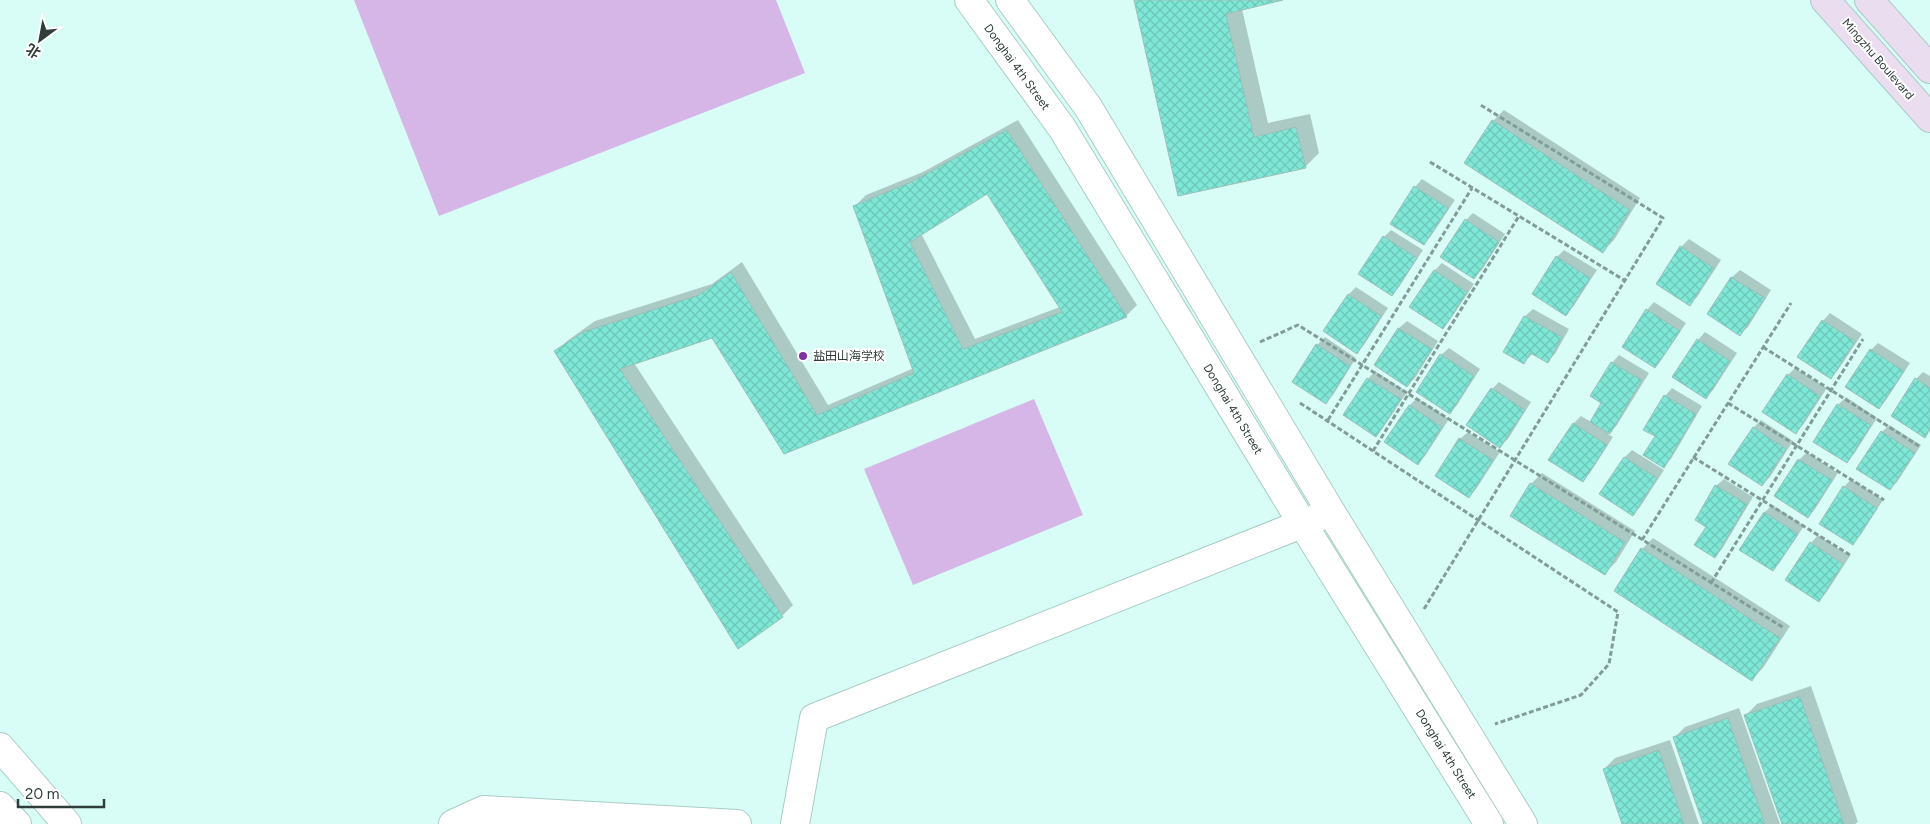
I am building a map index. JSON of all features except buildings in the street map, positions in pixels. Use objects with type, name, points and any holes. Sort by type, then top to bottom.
[{"type":"main road","name":"Mingzhu Boulevard","points":[[1826,0],[1930,118]]},
{"type":"main road","points":[[1868,0],[1930,70]]},
{"type":"street","name":"Donghai 4th Street","points":[[969,0],[1062,128],[1302,523],[1489,824]]},
{"type":"street","points":[[1010,0],[1088,108],[1331,512],[1523,824]]},
{"type":"street","points":[[795,824],[814,718],[1331,512]]},
{"type":"street","points":[[0,747],[67,824]]},
{"type":"street","points":[[0,806],[17,824]]},
{"type":"street","points":[[453,824],[484,810],[737,824]]},
{"type":"path","points":[[1422,613],[1663,218],[1479,104]]},
{"type":"path","points":[[1430,162],[1624,280]]},
{"type":"path","points":[[1328,420],[1472,188]]},
{"type":"path","points":[[1373,451],[1410,394],[1518,216]]},
{"type":"path","points":[[1642,540],[1791,303]]},
{"type":"path","points":[[1253,346],[1298,325],[1784,628]]},
{"type":"path","points":[[1711,583],[1863,339]]},
{"type":"path","points":[[1763,347],[1919,446]]},
{"type":"path","points":[[1295,399],[1618,612],[1610,664],[1581,695],[1492,726]]},
{"type":"path","points":[[1728,403],[1884,500]]},
{"type":"path","points":[[1693,458],[1850,555]]},
{"type":"shaded area","points":[[354,0],[776,0],[805,73],[439,216]]},
{"type":"shaded area","points":[[1034,399],[1083,515],[913,585],[864,469]]},
{"type":"place","name":"盐田山海学校","points":[[803,356]]}]
